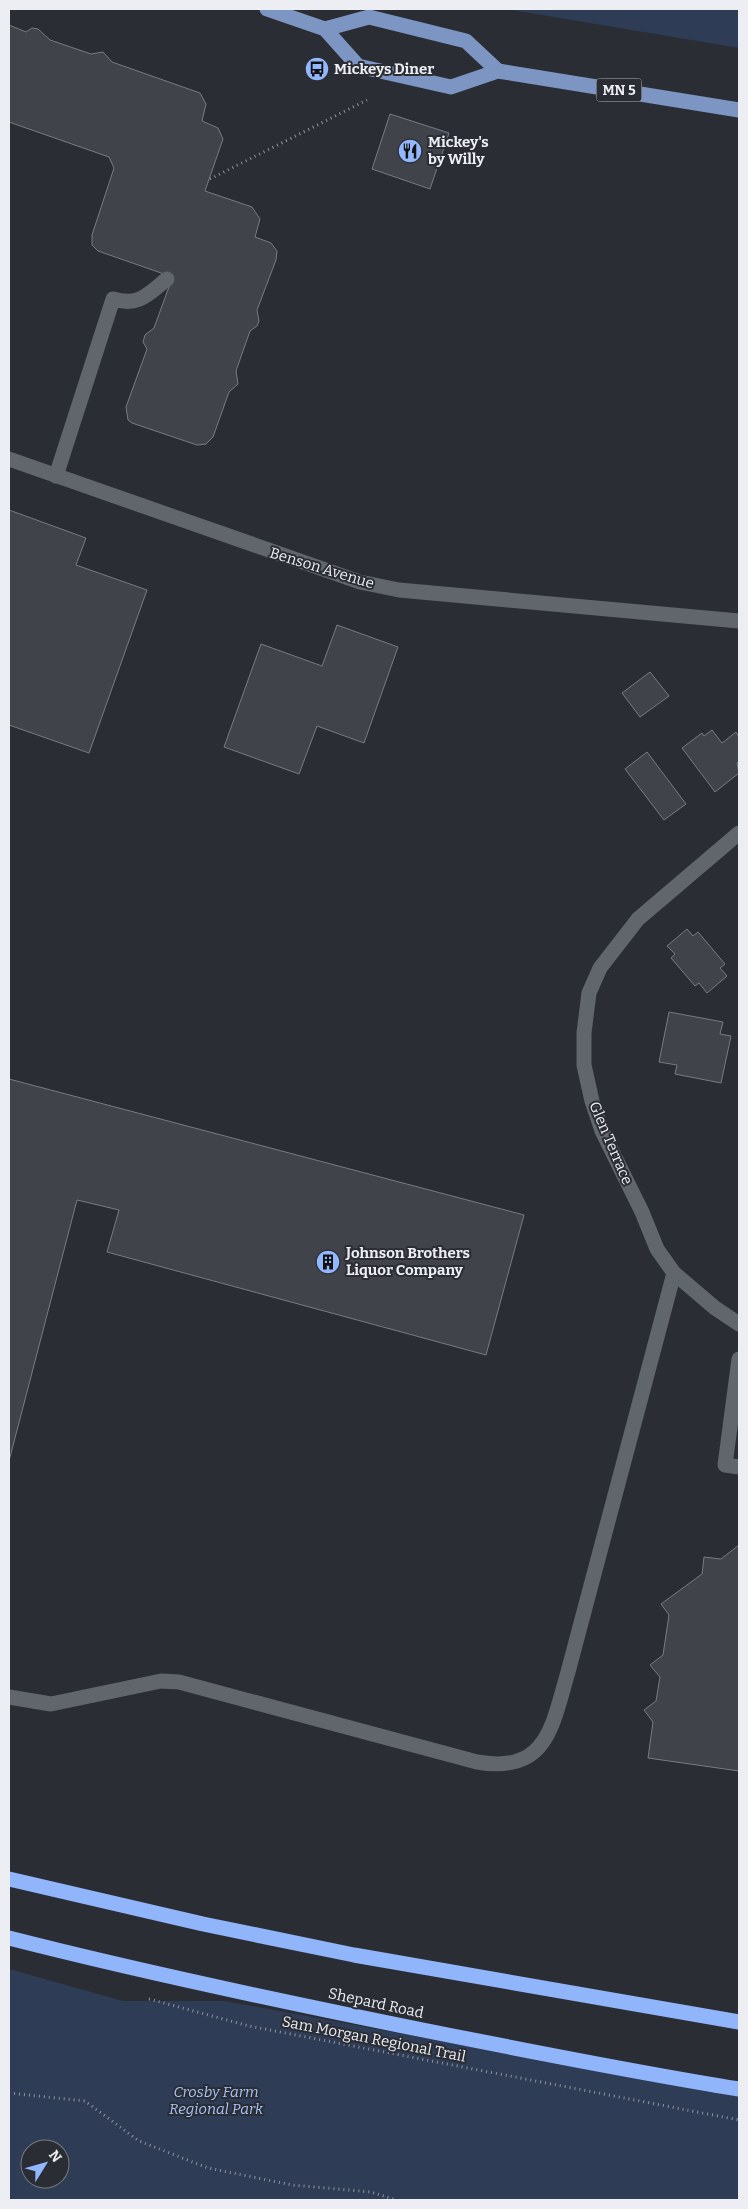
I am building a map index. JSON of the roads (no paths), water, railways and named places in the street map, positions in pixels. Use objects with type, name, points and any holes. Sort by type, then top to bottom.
[{"type":"highway","points":[[9,1878],[203,1924],[354,1955],[739,2022]]},
{"type":"highway","name":"Shepard Road","points":[[9,1938],[80,1956],[342,2014],[670,2078],[739,2089]]},
{"type":"main road","name":"MN 5","points":[[267,9],[325,29],[358,66],[451,87],[498,71],[739,110]]},
{"type":"main road","points":[[325,29],[369,18],[466,41],[498,71]]},
{"type":"street","points":[[56,476],[113,299],[123,302],[140,301],[167,279]]},
{"type":"street","name":"Benson Avenue","points":[[9,459],[360,582],[399,590],[739,621]]},
{"type":"street","name":"Glen Terrace","points":[[739,833],[638,919],[600,968],[589,993],[584,1033],[584,1065],[592,1101],[602,1131],[642,1212],[657,1249],[674,1273],[715,1308],[739,1324]]},
{"type":"street","points":[[9,1697],[50,1704],[161,1681],[179,1682],[477,1762],[498,1765],[517,1763],[534,1754],[548,1731],[568,1672],[674,1273]]},
{"type":"street","points":[[739,1359],[725,1465],[739,1467]]},
{"type":"place","name":"Mickeys Diner","points":[[317,69]]},
{"type":"place","name":"Mickey's by Willy","points":[[410,151]]},
{"type":"place","name":"Johnson Brothers Liquor Company","points":[[328,1262]]},
{"type":"park label","name":"Crosby Farm Regional Park","points":[[216,2100]]}]
